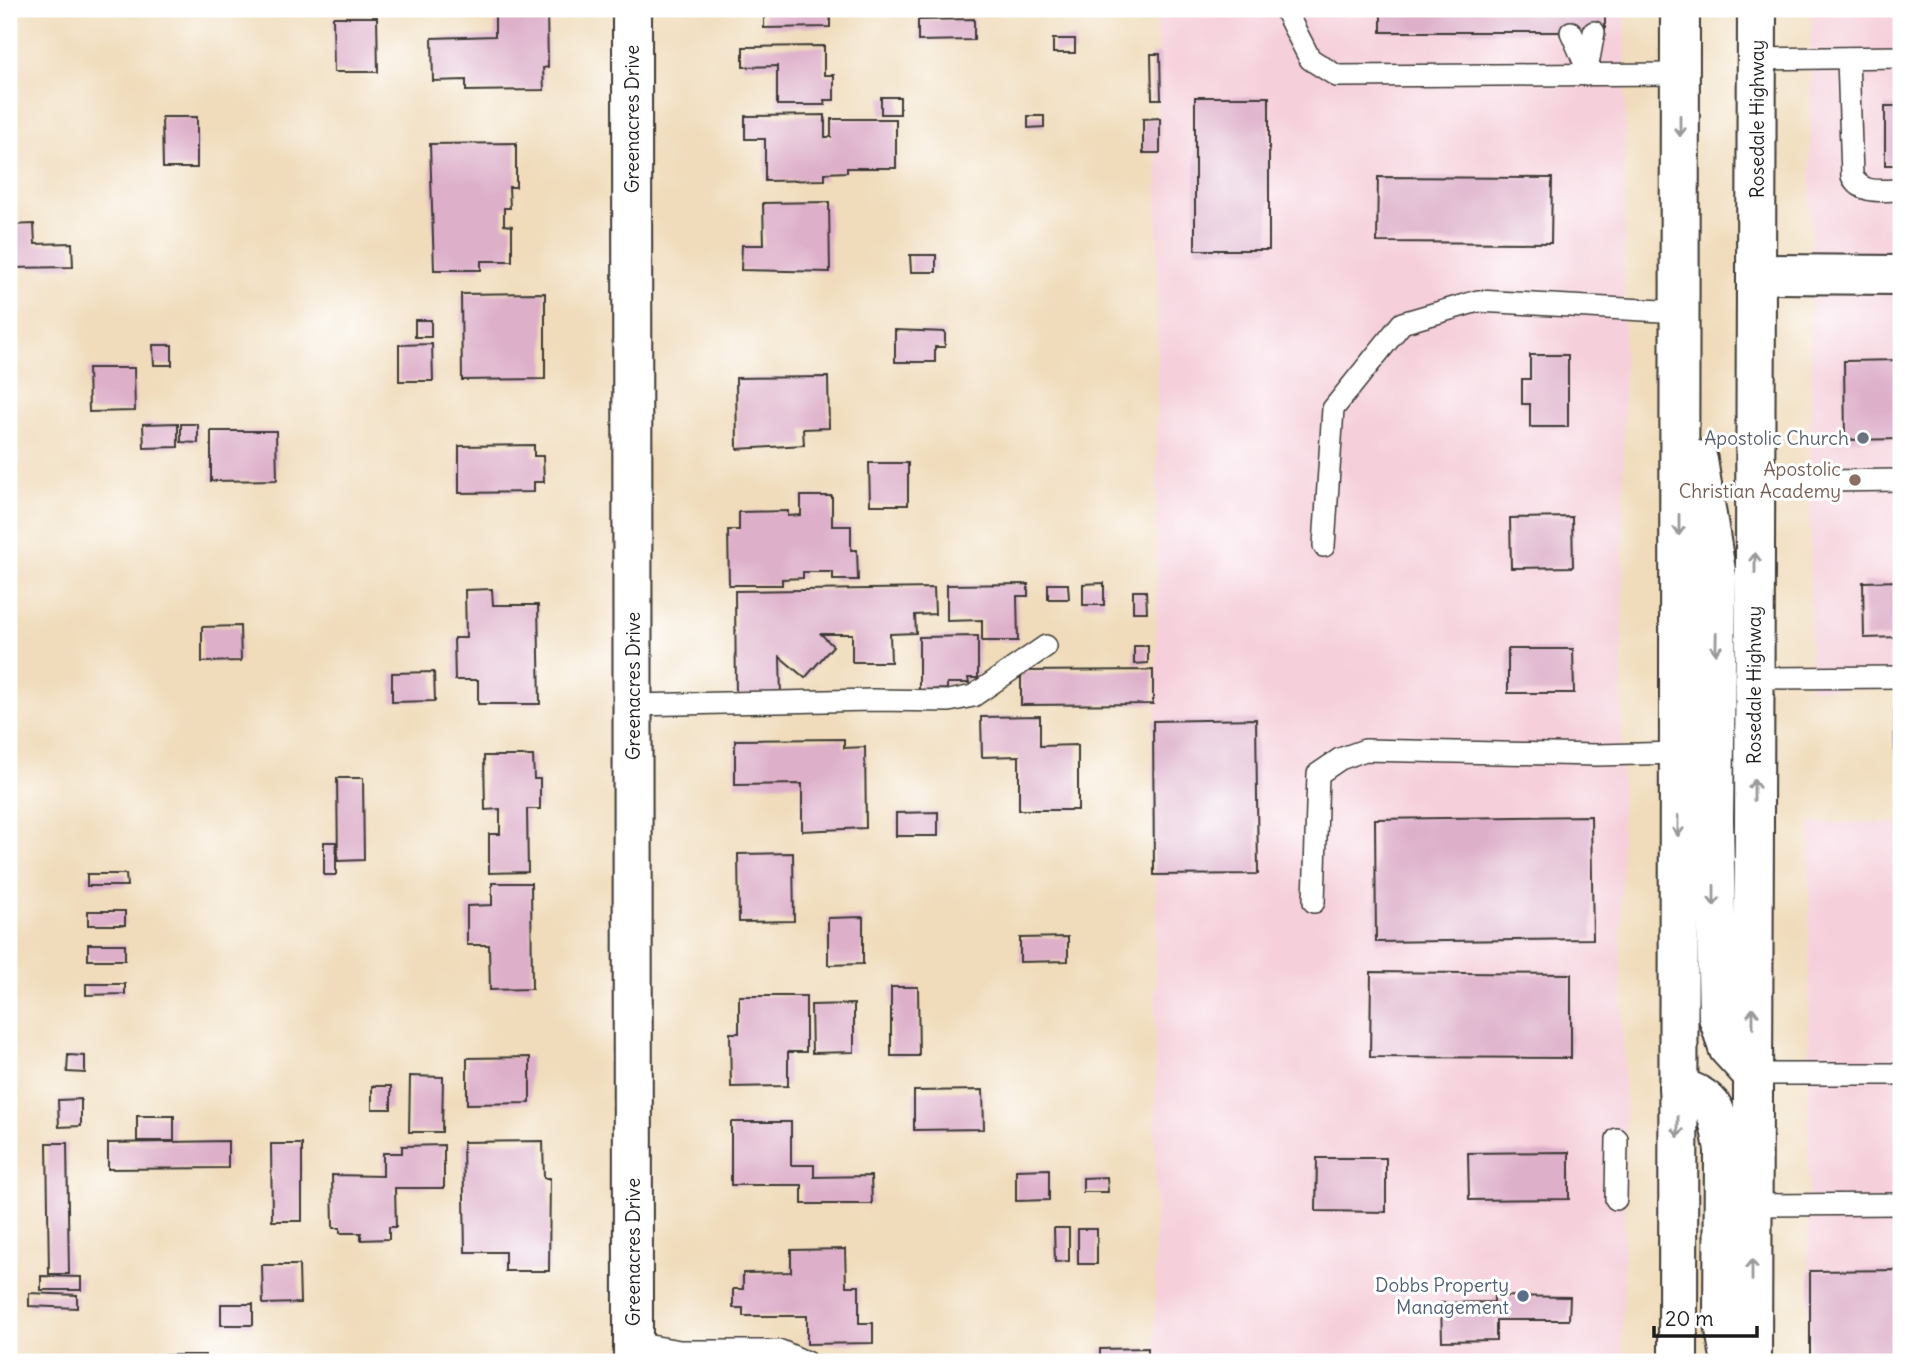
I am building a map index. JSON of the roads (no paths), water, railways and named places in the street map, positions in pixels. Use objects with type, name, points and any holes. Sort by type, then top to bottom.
[{"type":"main road","name":"Greenacres Drive","points":[[632,9],[633,1353]]},
{"type":"main road","points":[[1678,1362],[1680,9]]},
{"type":"main road","name":"Rosedale Highway","points":[[1752,1362],[1756,9]]},
{"type":"main road","points":[[1756,274],[1901,275]]},
{"type":"main road","points":[[1680,323],[1717,577],[1714,820],[1718,1017],[1728,1048],[1752,1074]]},
{"type":"main road","points":[[1678,1087],[1699,1093],[1713,1105],[1720,1125],[1724,1150],[1723,1319],[1731,1362]]},
{"type":"lane","points":[[1288,9],[1288,16],[1310,59],[1337,76],[1586,71],[1680,74]]},
{"type":"lane","points":[[1571,32],[1586,71]]},
{"type":"lane","points":[[1586,71],[1594,32]]},
{"type":"lane","points":[[1756,59],[1901,57]]},
{"type":"lane","points":[[1848,58],[1852,176],[1856,185],[1866,189],[1901,190]]},
{"type":"lane","points":[[1324,546],[1333,409],[1402,323],[1478,302],[1680,323]]},
{"type":"lane","points":[[1755,482],[1901,480]]},
{"type":"lane","points":[[632,705],[949,701],[973,696],[1046,646]]},
{"type":"lane","points":[[1754,678],[1901,677]]},
{"type":"lane","points":[[1314,902],[1318,774],[1340,759],[1364,750],[1597,755],[1679,753]]},
{"type":"lane","points":[[1752,1074],[1901,1074]]},
{"type":"lane","points":[[1616,1199],[1617,1139]]},
{"type":"lane","points":[[1752,1205],[1901,1204]]},
{"type":"lane","points":[[633,1353],[781,1351],[806,1362]]},
{"type":"place","name":"Apostolic Church","points":[[1863,438]]},
{"type":"place","name":"Apostolic Christian Academy","points":[[1855,480]]},
{"type":"place","name":"Dobbs Property Management","points":[[1523,1296]]}]
